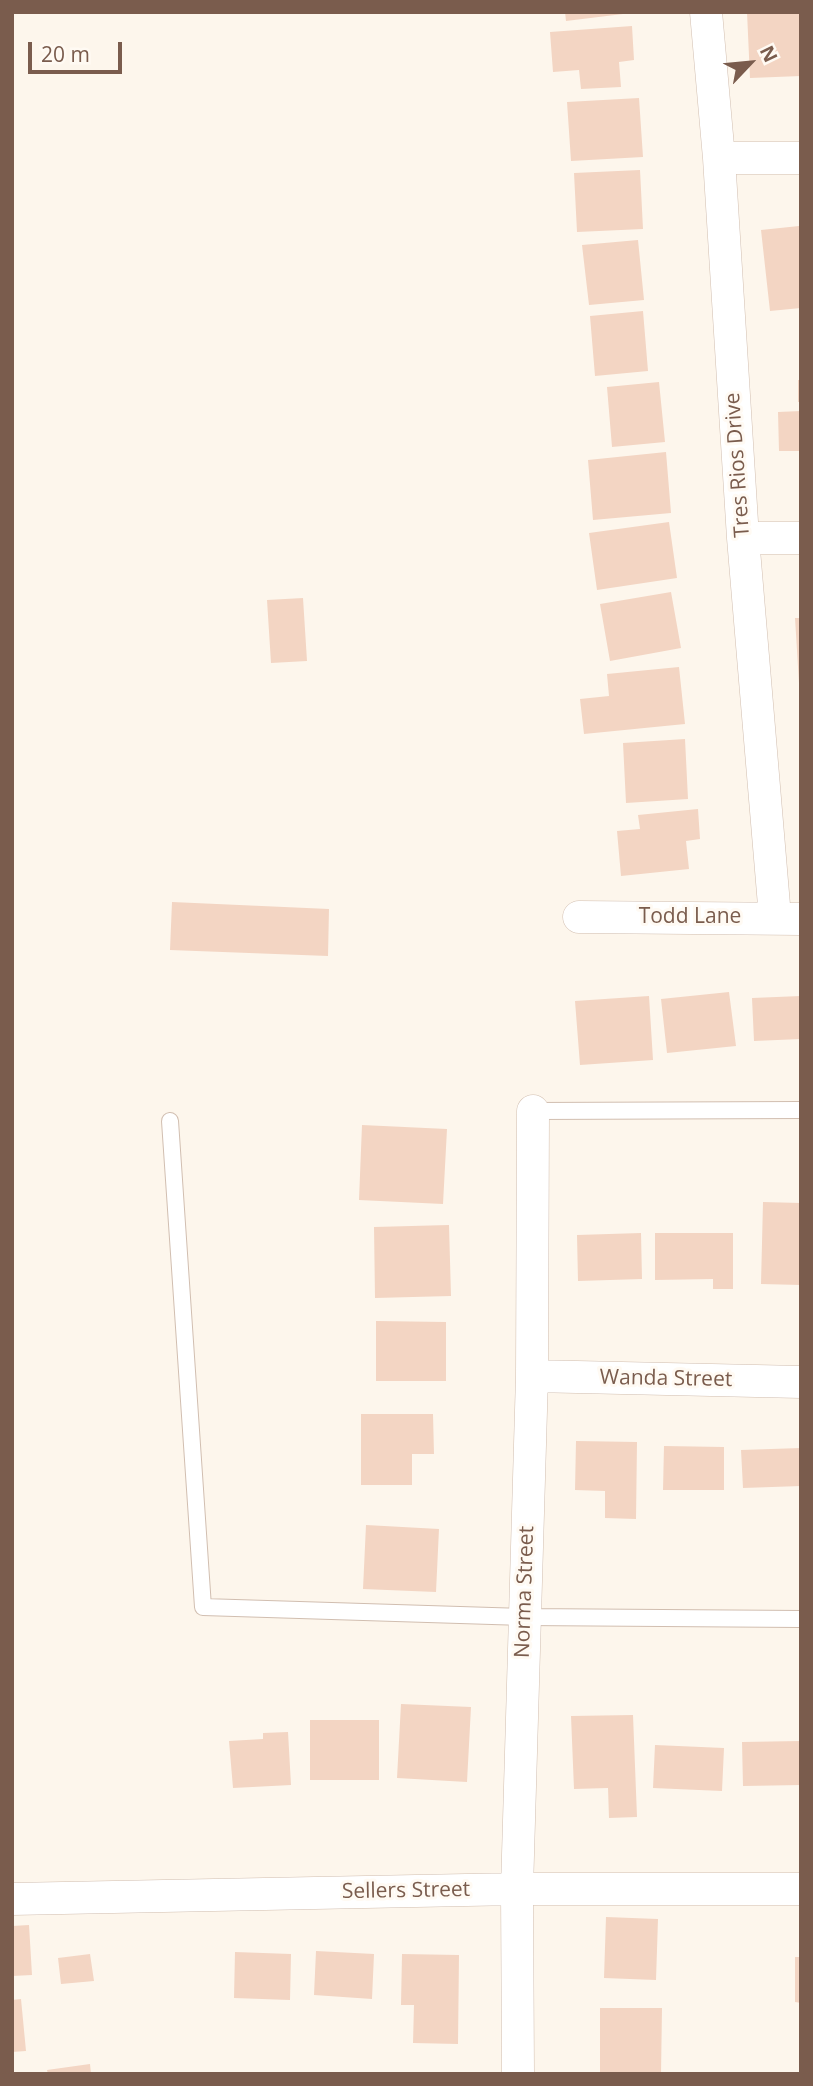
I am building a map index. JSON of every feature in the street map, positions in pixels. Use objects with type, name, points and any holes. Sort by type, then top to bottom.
[{"type":"street","name":"Tres Rios Drive","points":[[706,12],[719,158],[743,538],[788,918]]},
{"type":"street","points":[[719,158],[801,158]]},
{"type":"street","points":[[743,538],[801,538]]},
{"type":"street","name":"Todd Lane","points":[[579,917],[788,918]]},
{"type":"street","name":"Norma Street","points":[[518,2074],[517,1889],[532,1376],[533,1111]]},
{"type":"street","name":"Wanda Street","points":[[532,1376],[801,1382]]},
{"type":"street","name":"Sellers Street","points":[[12,1899],[517,1889],[801,1889]]},
{"type":"lane","points":[[533,1111],[801,1110]]},
{"type":"lane","points":[[170,1121],[203,1607],[524,1617],[801,1619]]},
{"type":"building","points":[[565,12],[623,12],[623,14],[566,21]]},
{"type":"building","points":[[747,12],[801,12],[801,76],[750,78]]},
{"type":"building","points":[[632,26],[634,60],[619,62],[621,87],[581,89],[579,70],[553,72],[550,32]]},
{"type":"building","points":[[639,98],[643,157],[571,161],[567,102]]},
{"type":"building","points":[[640,170],[643,229],[577,232],[574,173]]},
{"type":"building","points":[[799,226],[801,308],[770,311],[761,230]]},
{"type":"building","points":[[638,240],[644,300],[589,305],[582,245]]},
{"type":"building","points":[[643,311],[648,371],[595,376],[590,316]]},
{"type":"building","points":[[798,380],[801,380],[801,402],[798,402]]},
{"type":"building","points":[[659,382],[665,442],[612,447],[607,387]]},
{"type":"building","points":[[801,411],[801,451],[779,451],[778,412]]},
{"type":"building","points":[[666,452],[671,513],[593,520],[588,460]]},
{"type":"building","points":[[669,522],[677,578],[597,590],[589,533]]},
{"type":"building","points":[[671,592],[681,648],[610,661],[600,604]]},
{"type":"building","points":[[303,598],[307,661],[271,663],[267,600]]},
{"type":"building","points":[[795,618],[801,618],[801,683],[799,683]]},
{"type":"building","points":[[679,667],[685,724],[584,734],[580,699],[609,696],[607,674]]},
{"type":"building","points":[[685,739],[688,799],[626,803],[623,743]]},
{"type":"building","points":[[698,809],[700,839],[686,841],[689,869],[621,876],[617,831],[640,829],[638,815]]},
{"type":"building","points":[[172,902],[329,909],[328,956],[170,950]]},
{"type":"building","points":[[729,992],[736,1046],[667,1053],[661,999]]},
{"type":"building","points":[[649,996],[653,1060],[580,1065],[575,1001]]},
{"type":"building","points":[[801,996],[801,1039],[754,1041],[752,998]]},
{"type":"building","points":[[362,1125],[447,1129],[443,1204],[359,1200]]},
{"type":"building","points":[[763,1202],[801,1203],[801,1285],[761,1284]]},
{"type":"building","points":[[449,1225],[451,1296],[375,1298],[374,1227]]},
{"type":"building","points":[[641,1233],[642,1279],[578,1281],[577,1235]]},
{"type":"building","points":[[655,1233],[733,1233],[733,1289],[713,1289],[713,1279],[655,1280]]},
{"type":"building","points":[[376,1321],[446,1322],[446,1381],[376,1381]]},
{"type":"building","points":[[361,1414],[433,1414],[434,1454],[412,1454],[412,1485],[361,1485]]},
{"type":"building","points":[[576,1441],[637,1442],[636,1519],[605,1518],[605,1491],[575,1490]]},
{"type":"building","points":[[664,1446],[724,1447],[724,1490],[663,1490]]},
{"type":"building","points":[[801,1448],[801,1486],[743,1488],[741,1450]]},
{"type":"building","points":[[366,1525],[439,1529],[436,1592],[363,1589]]},
{"type":"building","points":[[401,1704],[471,1707],[467,1782],[397,1778]]},
{"type":"building","points":[[633,1715],[637,1817],[609,1818],[608,1788],[574,1789],[571,1716]]},
{"type":"building","points":[[310,1720],[379,1720],[379,1780],[310,1780]]},
{"type":"building","points":[[288,1732],[291,1785],[233,1788],[229,1741],[263,1739],[263,1733]]},
{"type":"building","points":[[801,1741],[801,1785],[743,1786],[742,1742]]},
{"type":"building","points":[[655,1745],[724,1748],[722,1791],[653,1788]]},
{"type":"building","points":[[606,1917],[658,1919],[656,1980],[604,1978]]},
{"type":"building","points":[[29,1925],[32,1975],[12,1976],[12,1926]]},
{"type":"building","points":[[316,1951],[374,1954],[372,1999],[314,1995]]},
{"type":"building","points":[[235,1952],[291,1954],[290,2000],[234,1998]]},
{"type":"building","points":[[90,1954],[94,1981],[61,1984],[58,1958]]},
{"type":"building","points":[[402,1954],[459,1955],[458,2044],[413,2043],[414,2005],[401,2005]]},
{"type":"building","points":[[795,1957],[801,1957],[801,2003],[795,2002]]},
{"type":"building","points":[[21,1999],[26,2051],[12,2052],[12,2000]]},
{"type":"building","points":[[600,2008],[662,2008],[661,2074],[600,2074]]},
{"type":"building","points":[[90,2064],[91,2074],[48,2074],[47,2070]]}]
